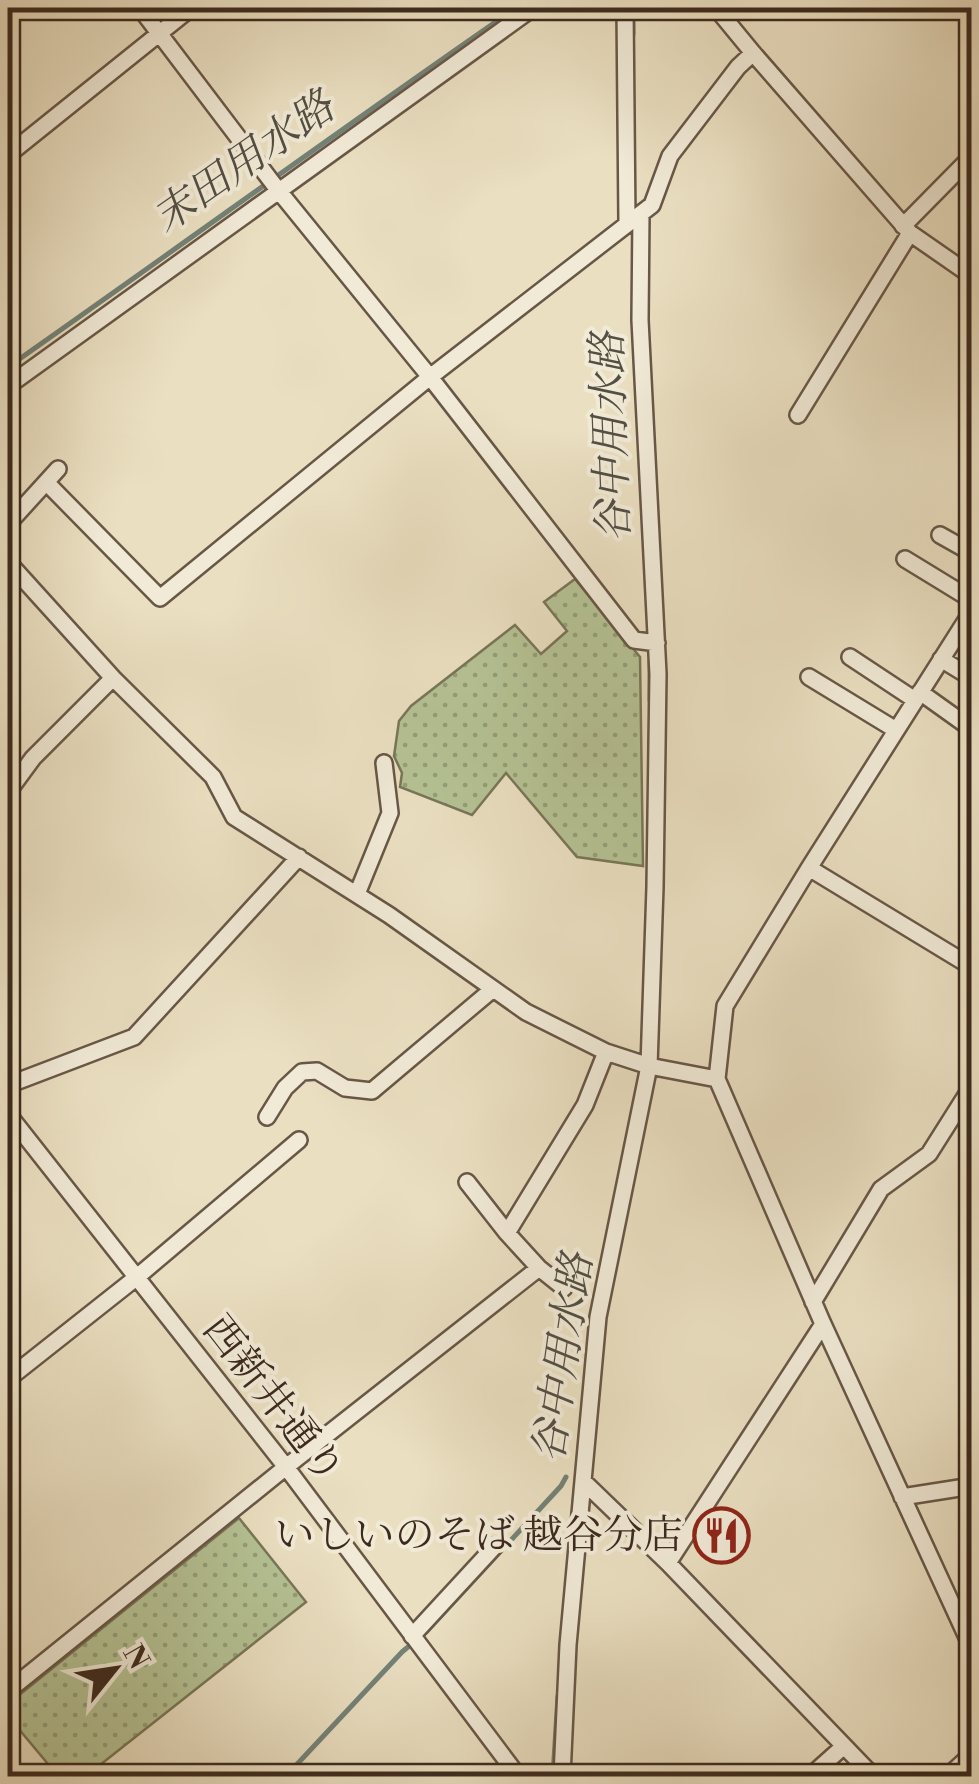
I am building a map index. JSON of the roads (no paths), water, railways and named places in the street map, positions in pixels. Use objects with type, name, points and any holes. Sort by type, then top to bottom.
[{"type":"street","points":[[140,8],[278,190],[634,640],[656,644]]},
{"type":"street","points":[[8,155],[191,8]]},
{"type":"street","points":[[8,386],[532,8]]},
{"type":"street","points":[[562,1776],[568,1645],[598,1317],[649,1066],[655,887],[656,644],[625,8]]},
{"type":"street","points":[[716,8],[907,230],[972,276]]},
{"type":"street","points":[[46,482],[160,598],[430,378],[652,205],[670,156],[738,67],[754,54]]},
{"type":"street","points":[[798,415],[907,230],[972,156]]},
{"type":"street","points":[[8,524],[58,469]]},
{"type":"street","points":[[940,535],[972,553]]},
{"type":"street","points":[[905,559],[972,600]]},
{"type":"street","points":[[8,562],[112,678],[213,776],[234,816],[356,894],[526,1012],[606,1052],[649,1066],[717,1080]]},
{"type":"street","points":[[972,610],[725,1006],[717,1080],[813,1302],[972,1648]]},
{"type":"street","points":[[850,657],[969,726]]},
{"type":"street","points":[[941,660],[972,678]]},
{"type":"street","points":[[809,677],[896,730]]},
{"type":"street","points":[[8,792],[32,758],[112,678]]},
{"type":"street","points":[[356,894],[390,813],[384,763]]},
{"type":"street","points":[[8,1084],[134,1037],[299,857]]},
{"type":"street","points":[[808,868],[972,967]]},
{"type":"street","points":[[267,1117],[285,1088],[302,1072],[317,1071],[345,1088],[372,1091],[493,989]]},
{"type":"street","points":[[507,1233],[585,1105],[606,1052]]},
{"type":"street","points":[[813,1302],[881,1189],[929,1154],[972,1086]]},
{"type":"street","name":"西新井通り","points":[[8,1114],[286,1467],[518,1776]]},
{"type":"street","points":[[8,1380],[300,1140]]},
{"type":"street","points":[[467,1182],[539,1268],[564,1288]]},
{"type":"street","points":[[8,1690],[539,1268]]},
{"type":"street","points":[[668,1562],[823,1324]]},
{"type":"street","points":[[583,1481],[668,1562],[873,1776]]},
{"type":"street","points":[[902,1497],[972,1486]]},
{"type":"street","points":[[412,1636],[494,1546]]},
{"type":"street","points":[[816,1776],[816,1771],[844,1746]]},
{"type":"street","points":[[948,1776],[972,1754]]},
{"type":"waterway","name":"末田用水路","points":[[8,367],[516,8]]},
{"type":"waterway","name":"谷中用水路","points":[[633,8],[633,34]]},
{"type":"waterway","name":"谷中用水路","points":[[650,661],[650,700]]},
{"type":"waterway","name":"谷中用水路","points":[[570,1546],[587,1363]]},
{"type":"waterway","points":[[286,1776],[402,1652],[427,1631],[566,1477]]},
{"type":"waterway","name":"谷中用水路","points":[[553,1776],[558,1696]]},
{"type":"place","name":"いしいのそば 越谷分店","points":[[722,1536]]}]
